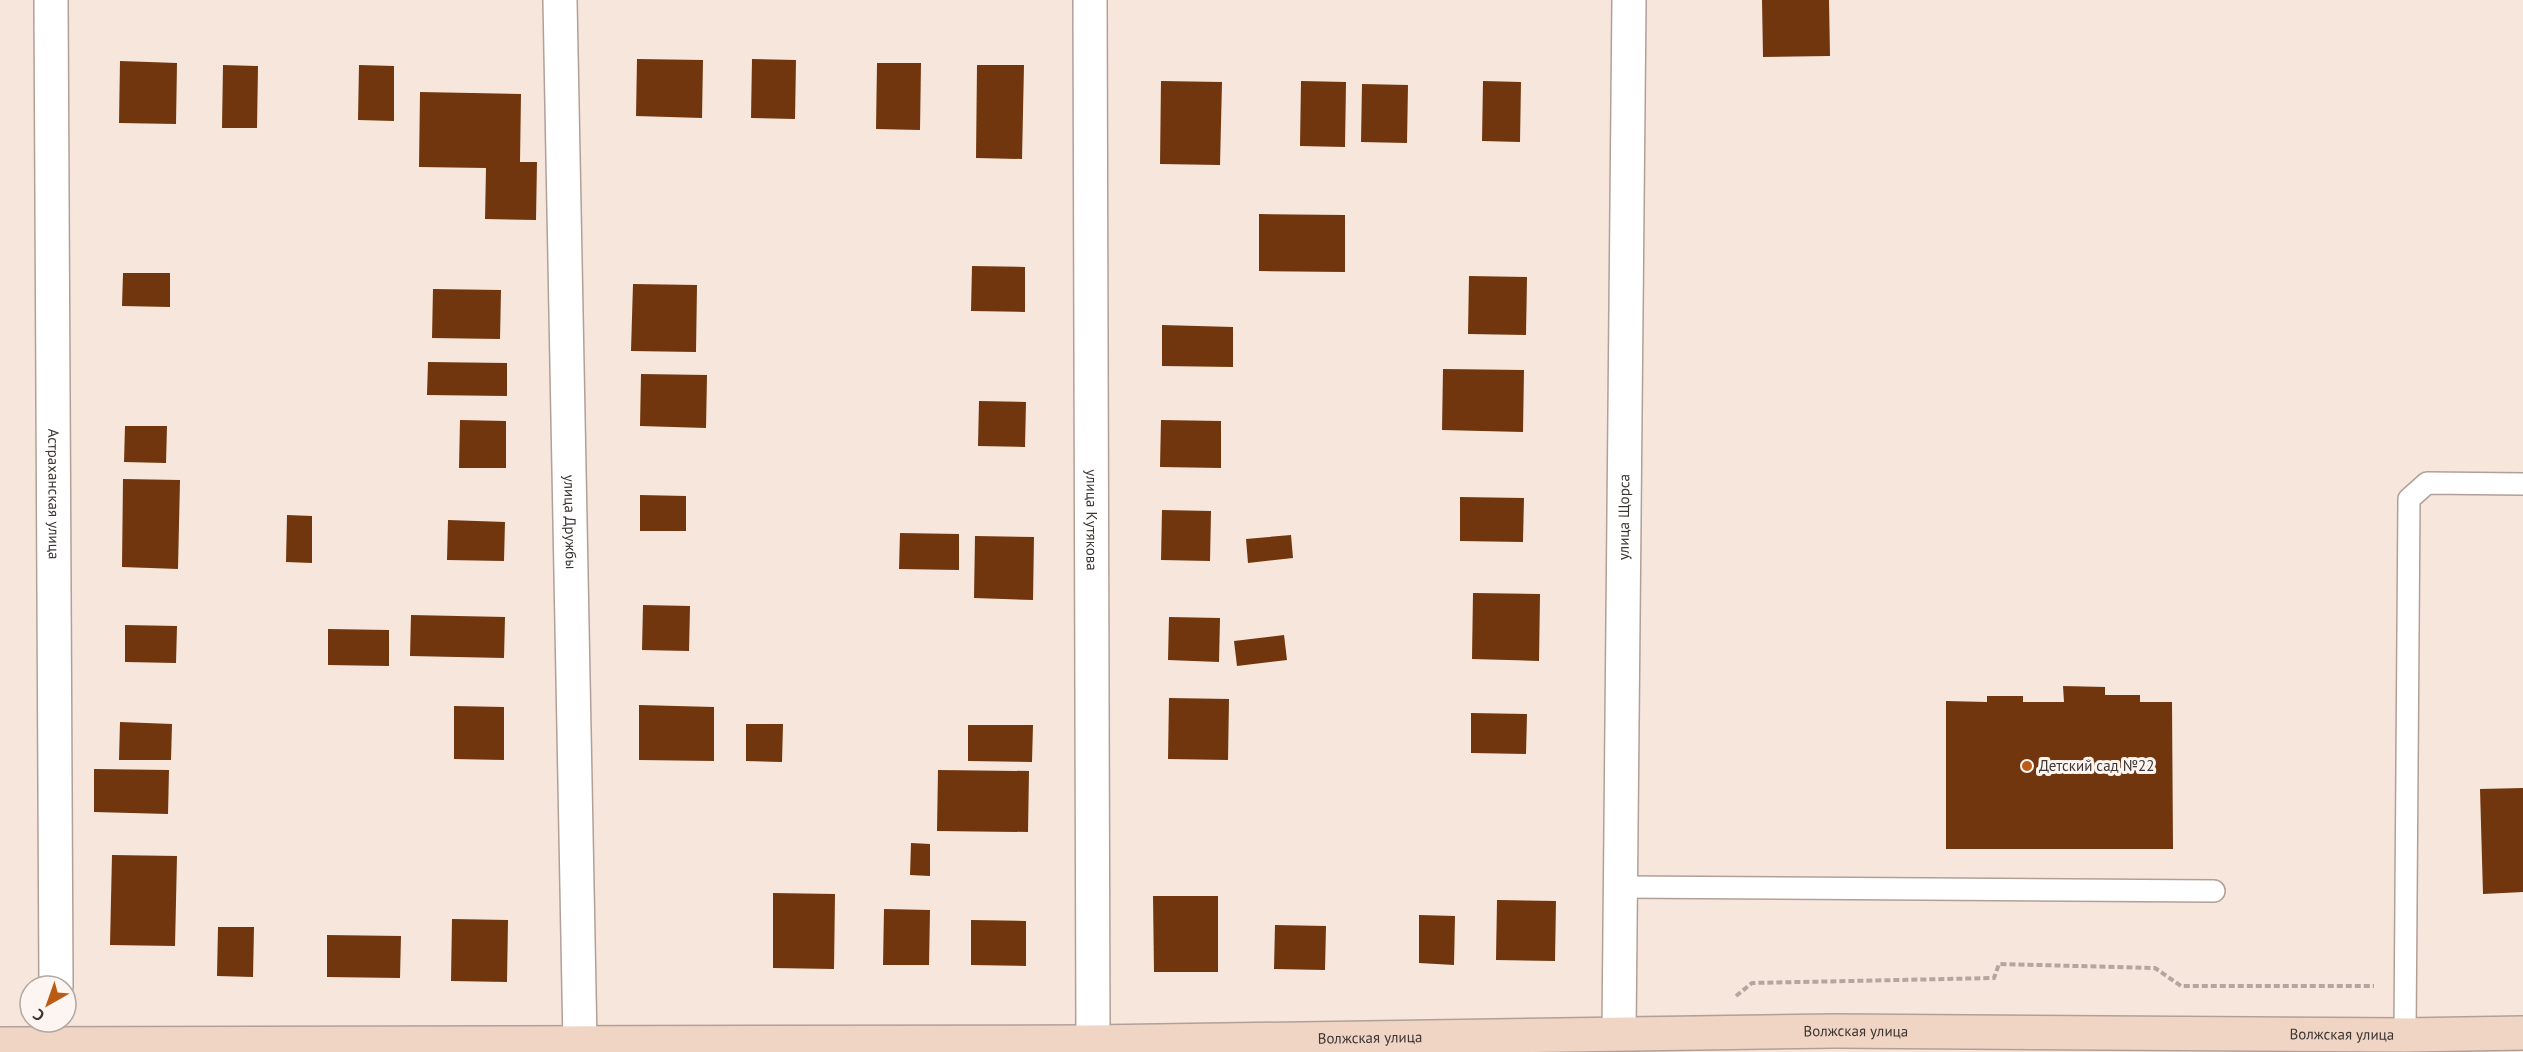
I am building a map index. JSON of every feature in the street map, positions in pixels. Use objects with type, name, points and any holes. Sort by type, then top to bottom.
[{"type":"street","name":"Астраханская улица","points":[[51,0],[56,974]]},
{"type":"street","name":"улица Дружбы","points":[[560,0],[580,1048]]},
{"type":"street","name":"улица Кутякова","points":[[1090,0],[1093,1042]]},
{"type":"street","name":"улица Щорса","points":[[1629,0],[1621,887],[1630,1039]]},
{"type":"street","name":"Волжская улица","points":[[78,1034],[288,1048],[580,1048],[1093,1042],[1411,1044],[1847,1031],[2404,1035],[2523,1033]]},
{"type":"street","name":"Волжская улица","points":[[0,1044],[47,1034]]},
{"type":"lane","points":[[2404,1035],[2409,499],[2427,483],[2523,484]]},
{"type":"lane","points":[[1621,887],[2214,891]]},
{"type":"path","points":[[1735,997],[1752,983],[1994,978],[1999,964],[2155,968],[2181,986],[2405,986]]},
{"type":"building","points":[[1762,0],[1829,0],[1830,56],[1763,57]]},
{"type":"building","points":[[637,59],[703,60],[702,118],[636,116]]},
{"type":"building","points":[[752,59],[796,60],[795,119],[751,118]]},
{"type":"building","points":[[120,61],[177,63],[176,124],[119,123]]},
{"type":"building","points":[[877,63],[921,63],[920,130],[876,129]]},
{"type":"building","points":[[223,65],[258,66],[257,128],[222,128]]},
{"type":"building","points":[[359,65],[394,66],[394,121],[358,120]]},
{"type":"building","points":[[977,65],[1024,65],[1022,159],[976,158]]},
{"type":"building","points":[[1161,81],[1222,82],[1220,165],[1160,164]]},
{"type":"building","points":[[1301,81],[1346,82],[1345,147],[1300,146]]},
{"type":"building","points":[[1483,81],[1521,82],[1520,142],[1482,141]]},
{"type":"building","points":[[1362,84],[1408,85],[1407,143],[1361,142]]},
{"type":"building","points":[[420,92],[521,94],[520,162],[537,162],[536,220],[485,219],[486,168],[419,167]]},
{"type":"building","points":[[1259,214],[1345,215],[1345,272],[1259,271]]},
{"type":"building","points":[[972,266],[1025,267],[1025,312],[971,311]]},
{"type":"building","points":[[123,273],[170,273],[170,307],[122,306]]},
{"type":"building","points":[[1469,276],[1527,277],[1526,335],[1468,334]]},
{"type":"building","points":[[633,284],[697,285],[696,352],[631,351]]},
{"type":"building","points":[[433,289],[501,290],[500,339],[432,338]]},
{"type":"building","points":[[1162,325],[1233,327],[1233,367],[1162,366]]},
{"type":"building","points":[[428,362],[507,363],[507,396],[427,395]]},
{"type":"building","points":[[1443,369],[1524,370],[1523,432],[1442,430]]},
{"type":"building","points":[[641,374],[707,375],[706,428],[640,426]]},
{"type":"building","points":[[979,401],[1026,402],[1025,447],[978,446]]},
{"type":"building","points":[[460,420],[506,421],[506,468],[459,468]]},
{"type":"building","points":[[1161,420],[1221,421],[1221,468],[1160,467]]},
{"type":"building","points":[[125,426],[167,426],[166,463],[124,462]]},
{"type":"building","points":[[123,479],[180,480],[178,569],[122,567]]},
{"type":"building","points":[[640,495],[686,496],[686,531],[640,531]]},
{"type":"building","points":[[1460,497],[1524,498],[1523,542],[1460,541]]},
{"type":"building","points":[[1162,510],[1211,511],[1210,561],[1161,560]]},
{"type":"building","points":[[287,515],[312,516],[312,563],[286,562]]},
{"type":"building","points":[[448,520],[505,522],[504,561],[447,560]]},
{"type":"building","points":[[900,533],[959,534],[959,570],[899,569]]},
{"type":"building","points":[[1291,535],[1293,558],[1248,563],[1246,539]]},
{"type":"building","points":[[975,536],[1034,537],[1033,600],[974,598]]},
{"type":"building","points":[[1473,593],[1540,594],[1539,661],[1472,659]]},
{"type":"building","points":[[643,605],[690,606],[689,651],[642,650]]},
{"type":"building","points":[[411,615],[505,617],[504,658],[410,656]]},
{"type":"building","points":[[1169,617],[1220,618],[1219,662],[1168,660]]},
{"type":"building","points":[[125,625],[177,626],[176,663],[125,662]]},
{"type":"building","points":[[328,629],[389,630],[389,666],[328,665]]},
{"type":"building","points":[[1284,635],[1287,660],[1237,666],[1234,641]]},
{"type":"building","points":[[2063,686],[2105,687],[2105,695],[2140,695],[2140,702],[2172,702],[2173,849],[1946,849],[1946,701],[1987,702],[1987,696],[2023,696],[2023,702],[2064,702]]},
{"type":"building","points":[[1169,698],[1229,699],[1228,760],[1168,759]]},
{"type":"building","points":[[639,705],[714,707],[714,761],[639,760]]},
{"type":"building","points":[[454,706],[504,707],[504,760],[454,759]]},
{"type":"building","points":[[1471,713],[1527,714],[1526,754],[1471,753]]},
{"type":"building","points":[[120,722],[172,724],[171,760],[119,760]]},
{"type":"building","points":[[746,724],[783,724],[782,762],[746,761]]},
{"type":"building","points":[[968,725],[1033,725],[1032,762],[968,761]]},
{"type":"building","points":[[94,769],[169,770],[168,814],[94,812]]},
{"type":"building","points":[[938,770],[1029,771],[1028,832],[937,831]]},
{"type":"building","points":[[2523,788],[2523,892],[2483,894],[2480,789]]},
{"type":"building","points":[[911,843],[930,844],[930,876],[910,875]]},
{"type":"building","points":[[112,855],[177,856],[175,946],[110,945]]},
{"type":"building","points":[[773,893],[835,894],[834,969],[773,968]]},
{"type":"building","points":[[1153,896],[1218,896],[1218,972],[1154,972]]},
{"type":"building","points":[[1497,900],[1556,901],[1555,961],[1496,960]]},
{"type":"building","points":[[884,909],[930,910],[929,965],[883,965]]},
{"type":"building","points":[[1419,915],[1455,916],[1454,965],[1419,963]]},
{"type":"building","points":[[452,919],[508,920],[507,982],[451,981]]},
{"type":"building","points":[[971,920],[1026,921],[1026,966],[971,965]]},
{"type":"building","points":[[1275,925],[1326,926],[1325,970],[1274,969]]},
{"type":"building","points":[[218,927],[254,927],[253,977],[217,976]]},
{"type":"building","points":[[327,935],[401,936],[400,978],[327,977]]},
{"type":"place","name":"Детский сад №22","points":[[2027,766]]}]
